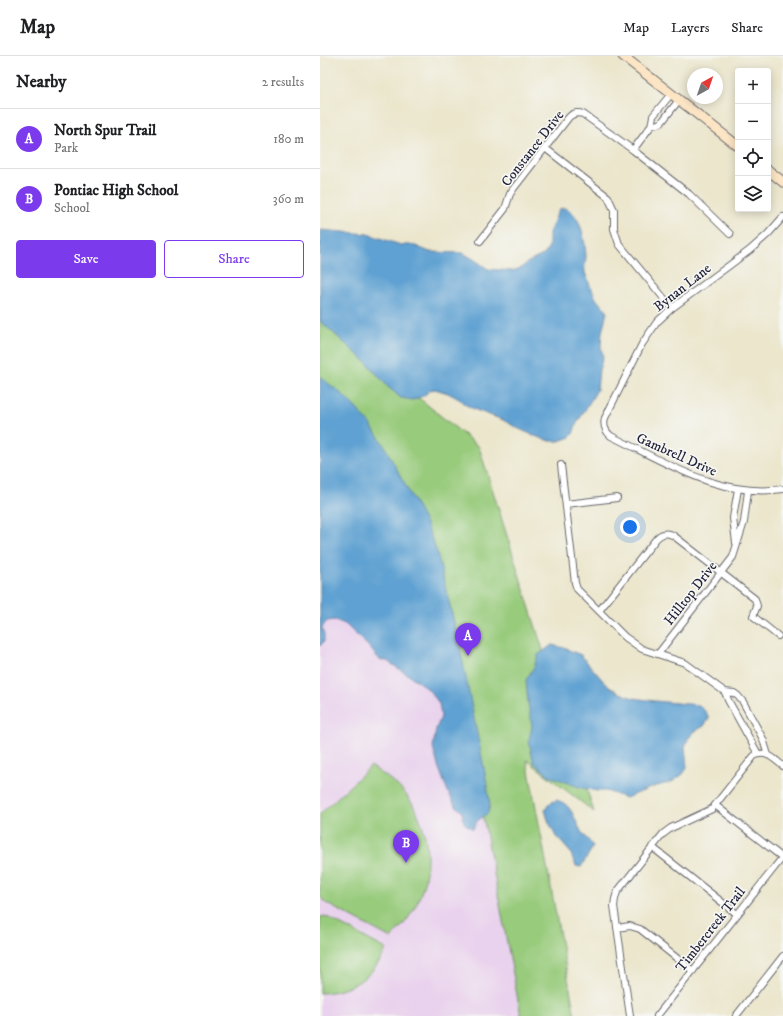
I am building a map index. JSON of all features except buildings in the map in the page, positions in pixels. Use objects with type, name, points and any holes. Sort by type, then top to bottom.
[{"type":"main road","points":[[623,56],[735,144]]},
{"type":"main road","points":[[771,172],[783,182]]},
{"type":"street","points":[[671,94],[653,116],[651,126],[633,150],[689,194],[730,234]]},
{"type":"street","points":[[651,126],[660,123],[679,100]]},
{"type":"street","name":"Constance Drive","points":[[480,241],[505,209],[510,194],[514,188],[570,116],[580,113],[583,114],[633,150]]},
{"type":"street","points":[[545,148],[608,197],[614,210],[614,229],[619,244],[672,308]]},
{"type":"street","name":"Bynan Lane","points":[[611,436],[605,429],[605,418],[644,339],[657,322],[672,308],[750,250],[768,234],[783,217]]},
{"type":"street","name":"Gambrell Drive","points":[[611,436],[694,477],[718,485],[748,491],[783,489]]},
{"type":"street","points":[[562,465],[575,585],[579,591],[630,642],[642,649],[685,663],[725,692],[734,693],[741,700],[764,739],[768,755]]},
{"type":"street","name":"Hilltop Drive","points":[[736,544],[733,518],[738,489]]},
{"type":"street","name":"Hilltop Drive","points":[[658,654],[733,557],[744,522],[748,491]]},
{"type":"street","points":[[566,504],[617,498]]},
{"type":"street","points":[[599,612],[656,539],[662,534],[672,535],[754,599],[757,606],[753,616],[778,636]]},
{"type":"street","points":[[725,692],[758,754]]},
{"type":"street","points":[[630,1016],[614,906],[616,894],[660,837],[668,830],[707,812],[715,805],[752,758],[763,753],[783,766]]},
{"type":"street","points":[[715,805],[783,858]]},
{"type":"street","points":[[652,847],[737,914]]},
{"type":"street","name":"Timbercreek Trail","points":[[656,1016],[783,858]]},
{"type":"street","points":[[617,928],[630,926],[640,929],[693,971]]},
{"type":"street","points":[[736,1016],[783,956]]},
{"type":"shaded area","points":[[320,601],[463,711],[521,1016],[320,1016]]},
{"type":"green space","points":[[320,308],[371,359],[479,447],[594,812],[527,760],[575,1016],[521,1016],[463,711],[320,384]]},
{"type":"green space","points":[[371,766],[395,783],[407,796],[416,809],[426,840],[426,872],[423,888],[409,917],[391,938],[329,905],[320,897],[320,814]]},
{"type":"green space","points":[[325,916],[386,949],[375,967],[360,981],[341,990],[320,993],[320,917]]},
{"type":"water","points":[[564,208],[574,215],[581,228],[586,256],[585,273],[597,300],[607,312],[602,332],[601,346],[603,357],[599,370],[597,390],[570,437],[559,441],[550,441],[540,438],[503,420],[476,410],[448,393],[435,389],[430,390],[425,395],[413,400],[401,398],[388,387],[366,362],[320,321],[320,230],[368,234],[401,245],[413,245],[430,252],[463,253],[488,269],[512,271],[521,268],[528,262],[545,254],[549,246],[549,233],[559,209]]},
{"type":"water","points":[[320,377],[342,394],[370,424],[384,445],[426,524],[437,552],[459,643],[490,805],[488,813],[477,821],[473,829],[464,823],[462,812],[455,805],[448,792],[438,766],[433,747],[436,729],[441,717],[439,703],[428,689],[387,661],[379,659],[345,624],[335,620],[327,621],[322,627],[324,642],[320,646]]},
{"type":"water","points":[[552,645],[581,655],[605,683],[618,692],[633,698],[699,705],[706,712],[709,718],[704,726],[694,732],[688,739],[685,746],[687,768],[683,774],[672,782],[653,787],[626,798],[606,791],[597,791],[579,787],[550,776],[534,763],[529,740],[532,726],[526,680],[534,667],[538,655]]},
{"type":"water","points":[[556,800],[567,805],[583,834],[593,847],[581,867],[576,866],[570,852],[555,835],[548,820],[545,810],[549,804]]},
{"type":"place","name":"North Spur Trail","points":[[468,656]]},
{"type":"place","name":"Pontiac High School","points":[[406,863]]}]
